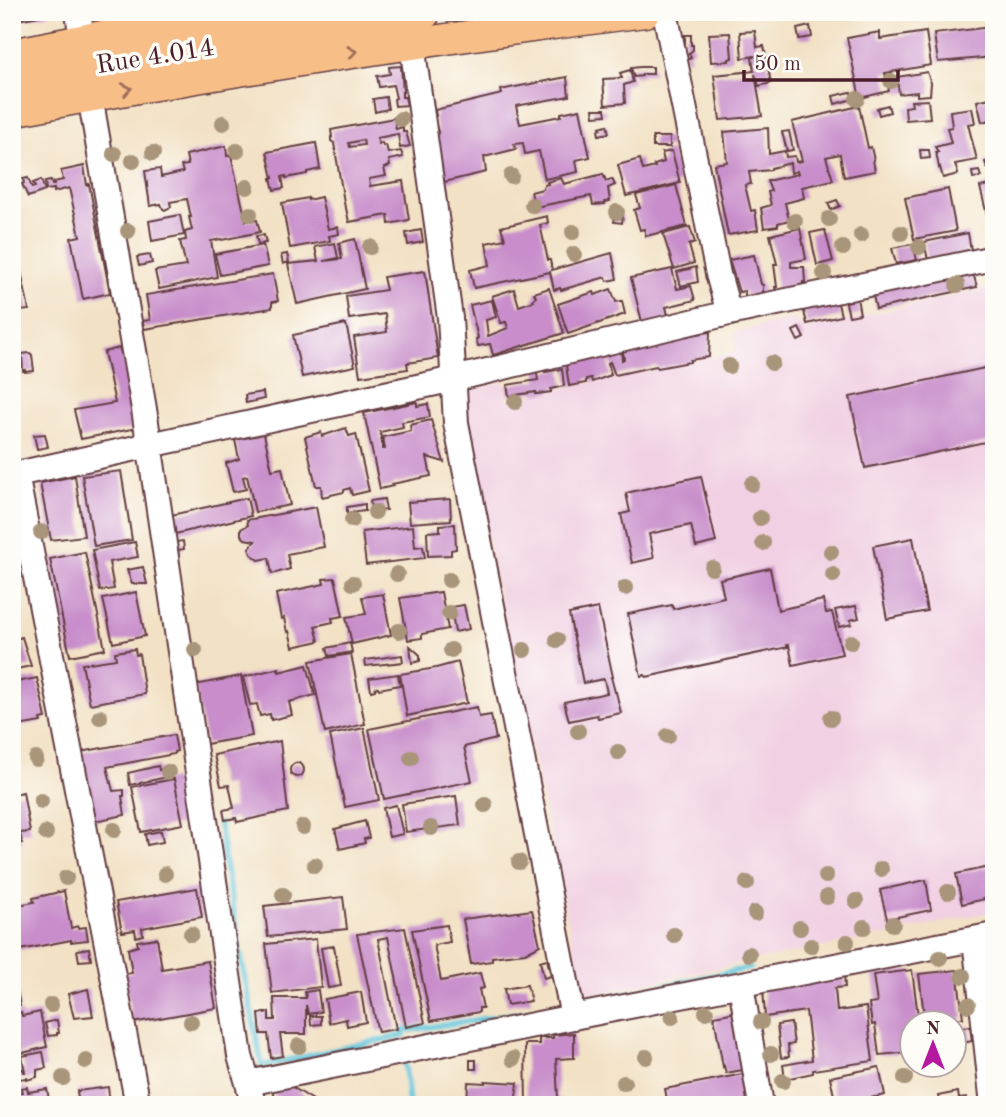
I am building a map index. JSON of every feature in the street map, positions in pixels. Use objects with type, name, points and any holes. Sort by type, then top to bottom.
[{"type":"highway","name":"Rue 4.014","points":[[12,82],[99,64],[418,28]]},
{"type":"main road","points":[[12,54],[80,26],[127,31],[250,12]]},
{"type":"main road","points":[[12,111],[193,78],[418,28],[645,12]]},
{"type":"street","points":[[666,12],[718,274],[729,313]]},
{"type":"street","points":[[418,28],[450,318],[456,423],[573,1017]]},
{"type":"street","points":[[90,96],[149,444],[240,1056],[251,1094],[573,1017],[984,937],[993,1105]]},
{"type":"street","points":[[138,1105],[14,475],[454,379],[729,313],[994,258]]},
{"type":"street","points":[[741,985],[761,1105]]},
{"type":"shaded area","points":[[994,287],[994,911],[584,996],[459,392],[504,382],[508,400],[736,352],[733,333],[793,319],[806,329]]},
{"type":"building","points":[[12,12],[49,12],[50,14],[12,21]]},
{"type":"building","points":[[810,26],[812,37],[799,39],[797,29]]},
{"type":"building","points":[[990,27],[994,29],[994,57],[938,62],[934,34]]},
{"type":"building","points":[[755,31],[757,47],[764,46],[771,83],[759,86],[755,74],[762,116],[720,120],[714,75],[754,71],[752,58],[755,56],[742,58],[740,32]]},
{"type":"building","points":[[880,32],[880,39],[926,32],[931,65],[885,73],[889,91],[860,98],[847,38]]},
{"type":"building","points":[[730,33],[732,58],[729,61],[711,62],[709,34]]},
{"type":"building","points":[[685,35],[691,35],[693,45],[693,50],[689,53],[691,58],[687,60],[684,55],[686,53],[682,52],[685,48]]},
{"type":"building","points":[[401,66],[402,97],[405,97],[407,105],[395,106],[393,85],[379,87],[377,76],[390,74],[389,67]]},
{"type":"building","points":[[653,67],[653,74],[634,77],[631,68]]},
{"type":"building","points":[[630,70],[633,82],[624,85],[625,103],[605,105],[603,79],[622,78],[620,73]]},
{"type":"building","points":[[927,72],[931,83],[930,95],[917,96],[917,92],[899,94],[897,77]]},
{"type":"building","points":[[567,77],[569,96],[516,106],[520,124],[561,116],[561,113],[580,109],[590,157],[576,160],[578,172],[545,179],[539,151],[525,154],[523,143],[514,144],[516,149],[484,157],[486,172],[444,182],[434,133],[438,132],[435,110],[502,94],[501,90]]},
{"type":"building","points":[[851,92],[853,99],[835,104],[833,96]]},
{"type":"building","points":[[386,97],[388,109],[375,112],[373,99]]},
{"type":"building","points":[[994,97],[994,119],[982,122],[977,101]]},
{"type":"building","points":[[928,100],[930,118],[906,120],[905,107],[912,106],[911,101]]},
{"type":"building","points":[[888,105],[890,112],[879,115],[877,108]]},
{"type":"building","points":[[859,106],[875,171],[844,177],[840,154],[826,157],[833,180],[802,187],[804,198],[785,203],[789,220],[778,223],[778,226],[764,228],[761,208],[771,205],[768,192],[771,191],[767,181],[798,174],[797,171],[791,173],[790,163],[771,170],[749,172],[751,184],[745,185],[751,211],[755,210],[758,230],[728,235],[714,164],[727,162],[724,132],[768,128],[769,154],[785,151],[786,157],[795,156],[796,162],[802,161],[792,122]]},
{"type":"building","points":[[972,108],[975,123],[968,124],[977,160],[955,164],[958,174],[943,178],[935,147],[951,143],[947,128],[952,127],[950,111]]},
{"type":"building","points":[[593,109],[605,109],[606,115],[594,116]]},
{"type":"building","points":[[394,118],[396,129],[403,127],[410,146],[400,148],[398,134],[377,138],[379,144],[386,145],[388,153],[401,151],[403,157],[389,160],[390,166],[384,168],[386,176],[369,179],[370,186],[403,181],[409,220],[389,224],[388,215],[349,222],[334,143],[331,141],[331,130]],"holes":[[[363,140],[364,145],[350,147],[349,143]]]},
{"type":"building","points":[[607,125],[609,133],[599,135],[600,127]]},
{"type":"building","points":[[789,131],[793,150],[787,151],[782,132]]},
{"type":"building","points":[[653,137],[670,137],[670,147],[653,147]]},
{"type":"building","points":[[316,143],[320,169],[307,174],[282,177],[284,188],[274,190],[267,152]]},
{"type":"building","points":[[226,146],[227,156],[231,155],[246,221],[257,220],[260,232],[211,241],[217,277],[159,289],[155,271],[186,266],[180,241],[186,240],[185,232],[192,230],[191,217],[187,199],[170,202],[171,207],[165,210],[161,204],[150,206],[145,171],[160,169],[161,177],[183,172],[181,166],[188,165],[186,155]]},
{"type":"building","points":[[920,150],[929,150],[930,158],[921,159]]},
{"type":"building","points":[[672,151],[680,183],[626,196],[618,165],[640,159],[643,170],[655,167],[654,165],[664,162],[662,153]]},
{"type":"building","points":[[994,160],[994,166],[987,168],[985,162]]},
{"type":"building","points":[[84,166],[110,293],[83,299],[71,238],[80,236],[69,188],[54,192],[54,189],[46,190],[45,182],[51,181],[54,185],[54,182],[63,180],[61,171]]},
{"type":"building","points":[[979,171],[981,177],[973,178],[972,172]]},
{"type":"building","points":[[603,174],[606,181],[612,179],[615,185],[608,188],[610,201],[605,204],[593,205],[591,196],[535,207],[531,192],[543,189],[547,182],[561,178],[564,184]]},
{"type":"building","points":[[28,178],[32,188],[35,187],[33,183],[41,180],[45,191],[28,197],[22,184],[23,179]]},
{"type":"building","points":[[994,184],[994,223],[989,223],[980,187]]},
{"type":"building","points":[[676,185],[687,226],[646,236],[644,229],[640,230],[634,210],[640,208],[636,195]]},
{"type":"building","points":[[948,189],[956,231],[914,239],[905,198]]},
{"type":"building","points":[[321,197],[328,229],[338,227],[339,234],[329,236],[330,241],[290,248],[282,203]]},
{"type":"building","points":[[837,200],[840,206],[831,210],[828,203]]},
{"type":"building","points":[[180,215],[184,235],[152,241],[149,221]]},
{"type":"building","points":[[615,215],[623,216],[622,223],[614,222]]},
{"type":"building","points":[[547,216],[548,223],[540,225],[552,270],[612,253],[617,279],[607,281],[606,277],[554,290],[550,272],[474,288],[470,270],[490,265],[486,243],[505,239],[501,227]]},
{"type":"building","points":[[690,227],[695,243],[689,245],[694,263],[674,269],[663,234]]},
{"type":"building","points":[[800,228],[806,259],[791,262],[791,267],[804,267],[805,282],[802,289],[776,291],[774,264],[777,264],[770,235]]},
{"type":"building","points":[[421,230],[423,242],[408,245],[406,233]]},
{"type":"building","points":[[825,230],[833,261],[817,265],[810,233]]},
{"type":"building","points":[[968,233],[971,250],[964,251],[965,254],[928,260],[924,242]]},
{"type":"building","points":[[264,235],[266,243],[258,244],[256,236]]},
{"type":"building","points":[[355,239],[365,289],[297,304],[288,264],[318,261],[315,247],[335,243],[338,258],[324,261],[342,259],[339,243]]},
{"type":"building","points":[[12,242],[15,242],[29,310],[12,312]]},
{"type":"building","points":[[913,244],[917,260],[896,264],[892,248]]},
{"type":"building","points":[[263,245],[268,266],[220,275],[215,254]]},
{"type":"building","points":[[287,254],[289,262],[283,264],[281,255]]},
{"type":"building","points":[[150,255],[152,263],[139,266],[137,257]]},
{"type":"building","points":[[754,255],[763,285],[763,295],[745,296],[745,291],[739,292],[729,260]]},
{"type":"building","points":[[696,267],[698,282],[681,286],[677,272]]},
{"type":"building","points":[[672,269],[677,289],[691,286],[695,300],[666,307],[669,319],[643,326],[631,278]]},
{"type":"building","points":[[972,269],[977,287],[876,309],[872,291]]},
{"type":"building","points":[[425,271],[438,358],[407,363],[408,369],[360,376],[354,337],[387,332],[385,314],[349,319],[346,296],[386,290],[383,277]]},
{"type":"building","points":[[273,274],[278,301],[272,302],[272,308],[144,329],[143,321],[150,320],[146,295]]},
{"type":"building","points":[[549,288],[564,333],[493,355],[490,344],[478,346],[470,305],[492,300],[496,317],[486,320],[488,336],[508,328],[506,322],[501,323],[492,296],[514,289],[519,306],[534,301],[534,293]]},
{"type":"building","points":[[611,289],[616,302],[622,301],[625,314],[568,334],[558,304]]},
{"type":"building","points":[[857,298],[860,314],[849,316],[845,299]]},
{"type":"building","points":[[837,299],[841,316],[807,324],[803,307]]},
{"type":"building","points":[[346,324],[355,366],[302,377],[293,335]]},
{"type":"building","points":[[799,328],[804,338],[798,341],[793,331]]},
{"type":"building","points":[[710,332],[709,357],[615,375],[610,362],[611,375],[592,382],[591,378],[586,379],[586,383],[569,386],[566,365],[587,360],[586,357],[621,350],[622,360],[622,346]]},
{"type":"building","points":[[119,348],[123,354],[137,428],[81,439],[74,410],[115,403],[104,352]]},
{"type":"building","points":[[30,353],[34,371],[25,372],[22,354]]},
{"type":"building","points":[[994,366],[994,440],[865,468],[850,397]]},
{"type":"building","points":[[544,367],[545,372],[562,369],[564,386],[551,389],[551,392],[509,396],[507,385],[538,380],[536,368]]},
{"type":"building","points":[[263,392],[264,399],[246,403],[245,395]]},
{"type":"building","points":[[417,402],[417,406],[428,404],[430,417],[402,422],[403,427],[380,432],[383,449],[383,437],[411,431],[410,425],[431,420],[444,462],[427,457],[431,476],[380,489],[364,413]]},
{"type":"building","points":[[346,428],[349,436],[356,434],[369,491],[352,495],[350,488],[322,497],[321,486],[316,486],[305,437],[321,432],[322,436]]},
{"type":"building","points":[[45,434],[48,447],[37,449],[34,435]]},
{"type":"building","points":[[264,434],[272,470],[282,468],[290,505],[255,512],[247,476],[243,477],[246,489],[233,492],[226,463],[239,459],[235,440]]},
{"type":"building","points":[[121,471],[132,540],[94,546],[82,476]]},
{"type":"building","points":[[75,476],[84,536],[51,540],[40,483]]},
{"type":"building","points":[[701,476],[716,542],[696,547],[691,525],[649,534],[654,558],[632,563],[621,514],[630,512],[626,493]]},
{"type":"building","points":[[247,498],[251,516],[171,535],[167,516]]},
{"type":"building","points":[[384,499],[386,510],[372,512],[370,501]]},
{"type":"building","points":[[450,499],[451,520],[410,523],[408,502]]},
{"type":"building","points":[[365,504],[365,511],[347,513],[347,507]]},
{"type":"building","points":[[316,507],[324,547],[287,554],[290,569],[272,574],[269,558],[259,560],[251,554],[249,548],[255,541],[245,539],[241,535],[241,529],[248,525],[247,520]]},
{"type":"building","points":[[455,524],[456,549],[451,550],[451,555],[428,556],[427,532],[440,531],[440,525]]},
{"type":"building","points":[[413,526],[415,547],[423,546],[425,558],[366,565],[362,532]]},
{"type":"building","points":[[913,538],[927,611],[887,619],[873,546]]},
{"type":"building","points":[[183,541],[184,549],[178,550],[179,558],[171,559],[168,543]]},
{"type":"building","points":[[135,542],[138,557],[109,562],[114,589],[100,591],[92,550]]},
{"type":"building","points":[[85,552],[105,649],[70,656],[50,559]]},
{"type":"building","points":[[12,553],[18,574],[12,575]]},
{"type":"building","points":[[143,567],[147,584],[132,584],[127,570]]},
{"type":"building","points":[[770,568],[778,610],[823,600],[826,613],[832,612],[842,654],[793,665],[789,645],[787,645],[788,647],[641,676],[628,614],[672,605],[673,609],[724,597],[720,579]]},
{"type":"building","points":[[335,578],[343,616],[332,618],[333,622],[315,626],[319,641],[293,647],[284,618],[281,619],[276,594],[324,584],[323,579]]},
{"type":"building","points":[[136,592],[145,636],[113,643],[103,599]]},
{"type":"building","points":[[441,592],[448,629],[408,640],[400,598]]},
{"type":"building","points":[[383,594],[391,635],[352,644],[346,617],[366,614],[362,597]]},
{"type":"building","points":[[464,605],[469,629],[455,632],[451,607]]},
{"type":"building","points":[[856,606],[859,618],[850,620],[852,624],[839,627],[835,610]]},
{"type":"building","points":[[598,608],[621,713],[569,721],[564,702],[607,693],[604,679],[583,683],[569,614]]},
{"type":"building","points":[[22,637],[31,666],[12,670],[12,640]]},
{"type":"building","points":[[350,643],[352,652],[329,656],[327,648]]},
{"type":"building","points":[[410,646],[420,655],[420,661],[412,663]]},
{"type":"building","points":[[135,649],[136,655],[139,654],[145,694],[90,704],[82,664],[116,659],[115,652]]},
{"type":"building","points":[[351,654],[365,724],[325,733],[310,661]]},
{"type":"building","points":[[402,655],[403,662],[366,666],[365,660]]},
{"type":"building","points":[[458,662],[467,703],[407,716],[400,674]]},
{"type":"building","points":[[307,665],[315,695],[289,702],[292,715],[271,720],[270,714],[260,716],[257,704],[250,705],[243,677],[279,668],[279,672]]},
{"type":"building","points":[[398,674],[400,685],[378,687],[371,691],[369,678]]},
{"type":"building","points":[[241,676],[252,736],[206,744],[195,685]]},
{"type":"building","points":[[37,678],[46,718],[40,719],[41,722],[18,726],[18,730],[12,731],[12,683]]},
{"type":"building","points":[[477,707],[479,717],[491,715],[496,739],[464,747],[472,781],[384,799],[369,729]]},
{"type":"building","points":[[364,728],[379,800],[345,807],[330,735]]},
{"type":"building","points":[[174,735],[177,751],[174,754],[107,767],[113,791],[124,790],[122,796],[125,815],[94,821],[80,752]]},
{"type":"building","points":[[280,741],[288,811],[237,822],[236,818],[225,820],[223,810],[234,808],[229,785],[221,786],[214,755]]},
{"type":"building","points":[[294,763],[300,763],[304,770],[300,777],[294,777],[290,773],[290,767]]},
{"type":"building","points":[[158,766],[159,770],[165,769],[167,777],[130,785],[128,773]]},
{"type":"building","points":[[174,779],[183,824],[141,832],[132,787]]},
{"type":"building","points":[[13,787],[15,794],[23,792],[30,832],[20,833],[22,843],[12,845]]},
{"type":"building","points":[[456,796],[460,825],[406,832],[402,804]]},
{"type":"building","points":[[396,805],[403,834],[389,837],[383,808]]},
{"type":"building","points":[[365,821],[369,838],[364,839],[365,843],[340,849],[335,829]]},
{"type":"building","points":[[161,831],[163,842],[147,845],[145,834]]},
{"type":"building","points":[[994,866],[994,904],[991,905],[989,898],[962,904],[956,874]]},
{"type":"building","points":[[926,880],[931,910],[887,919],[880,890]]},
{"type":"building","points":[[197,888],[202,917],[142,928],[143,935],[136,937],[135,930],[122,932],[116,902]]},
{"type":"building","points":[[64,891],[71,928],[86,927],[88,940],[71,940],[20,950],[12,906],[34,902],[33,898]]},
{"type":"building","points":[[343,897],[347,929],[268,937],[264,906]]},
{"type":"building","points":[[532,910],[540,945],[525,953],[492,957],[492,961],[471,964],[463,919]]},
{"type":"building","points":[[447,925],[450,942],[434,945],[441,981],[480,973],[484,988],[479,989],[483,1008],[479,1008],[479,1012],[431,1021],[412,930]]},
{"type":"building","points":[[405,928],[425,1023],[406,1027],[388,937],[378,939],[396,1029],[378,1032],[357,934]]},
{"type":"building","points":[[157,938],[162,969],[208,961],[216,1008],[132,1023],[124,974],[132,973],[128,949],[138,946],[137,941]]},
{"type":"building","points":[[316,939],[321,987],[272,993],[266,944]]},
{"type":"building","points":[[334,946],[341,986],[328,988],[321,948]]},
{"type":"building","points":[[89,948],[91,960],[79,961],[77,950]]},
{"type":"building","points":[[547,959],[551,976],[544,978],[540,961]]},
{"type":"building","points":[[912,970],[917,1009],[898,1009],[898,1053],[879,1055],[869,1004],[877,1003],[873,975]]},
{"type":"building","points":[[957,970],[962,1009],[923,1009],[919,974]]},
{"type":"building","points":[[844,974],[845,987],[835,988],[837,1011],[866,1007],[873,1061],[813,1070],[813,1073],[785,1079],[783,1065],[812,1060],[806,1011],[765,1017],[763,988]]},
{"type":"building","points":[[527,985],[531,1001],[507,1005],[504,989]]},
{"type":"building","points":[[88,989],[93,1016],[74,1018],[68,994]]},
{"type":"building","points":[[318,990],[321,1012],[308,1014],[306,1005],[306,1034],[280,1034],[283,1056],[271,1058],[268,1034],[261,1034],[259,1014],[269,1012],[269,1020],[275,1020],[274,998],[306,998],[305,992]]},
{"type":"building","points":[[12,991],[17,991],[20,1006],[12,1007]]},
{"type":"building","points":[[361,992],[366,1022],[347,1026],[346,1019],[329,1023],[325,999]]},
{"type":"building","points":[[21,1012],[22,1016],[40,1012],[47,1047],[14,1055],[16,1067],[12,1068],[12,1040],[15,1039],[12,1014]]},
{"type":"building","points":[[736,1012],[743,1070],[726,1073],[714,1016]]},
{"type":"building","points":[[310,1016],[321,1016],[321,1024],[311,1025]]},
{"type":"building","points":[[57,1020],[59,1033],[48,1036],[45,1023]]},
{"type":"building","points":[[791,1023],[794,1044],[788,1045],[789,1057],[781,1058],[777,1025]]},
{"type":"building","points":[[968,1026],[972,1041],[968,1042]]},
{"type":"building","points":[[574,1033],[574,1058],[556,1059],[558,1099],[581,1103],[580,1105],[526,1105],[525,1044],[539,1044],[539,1038]]},
{"type":"building","points":[[43,1052],[46,1068],[37,1070],[37,1077],[18,1079],[17,1069],[23,1069],[25,1072],[22,1056]]},
{"type":"building","points":[[470,1060],[476,1060],[476,1069],[470,1069]]},
{"type":"building","points":[[879,1067],[885,1095],[836,1105],[830,1077]]},
{"type":"building","points":[[743,1074],[748,1105],[668,1105],[665,1089]]},
{"type":"building","points":[[468,1082],[518,1083],[515,1105],[467,1105]]},
{"type":"building","points":[[289,1085],[313,1100],[309,1105],[280,1105],[270,1089]]},
{"type":"building","points":[[27,1087],[28,1092],[47,1089],[50,1105],[12,1105],[12,1094],[22,1092],[21,1088]]},
{"type":"building","points":[[108,1087],[110,1105],[79,1105],[77,1091]]},
{"type":"building","points":[[958,1092],[959,1099],[967,1098],[969,1105],[940,1105],[938,1096]]},
{"type":"waterway","points":[[219,824],[224,857]]},
{"type":"waterway","points":[[224,859],[236,927]]},
{"type":"waterway","points":[[237,931],[239,949]]},
{"type":"waterway","points":[[240,952],[262,1066],[404,1035],[403,1031],[556,1008]]},
{"type":"waterway","points":[[591,1001],[750,968]]},
{"type":"waterway","points":[[405,1065],[409,1105]]}]
